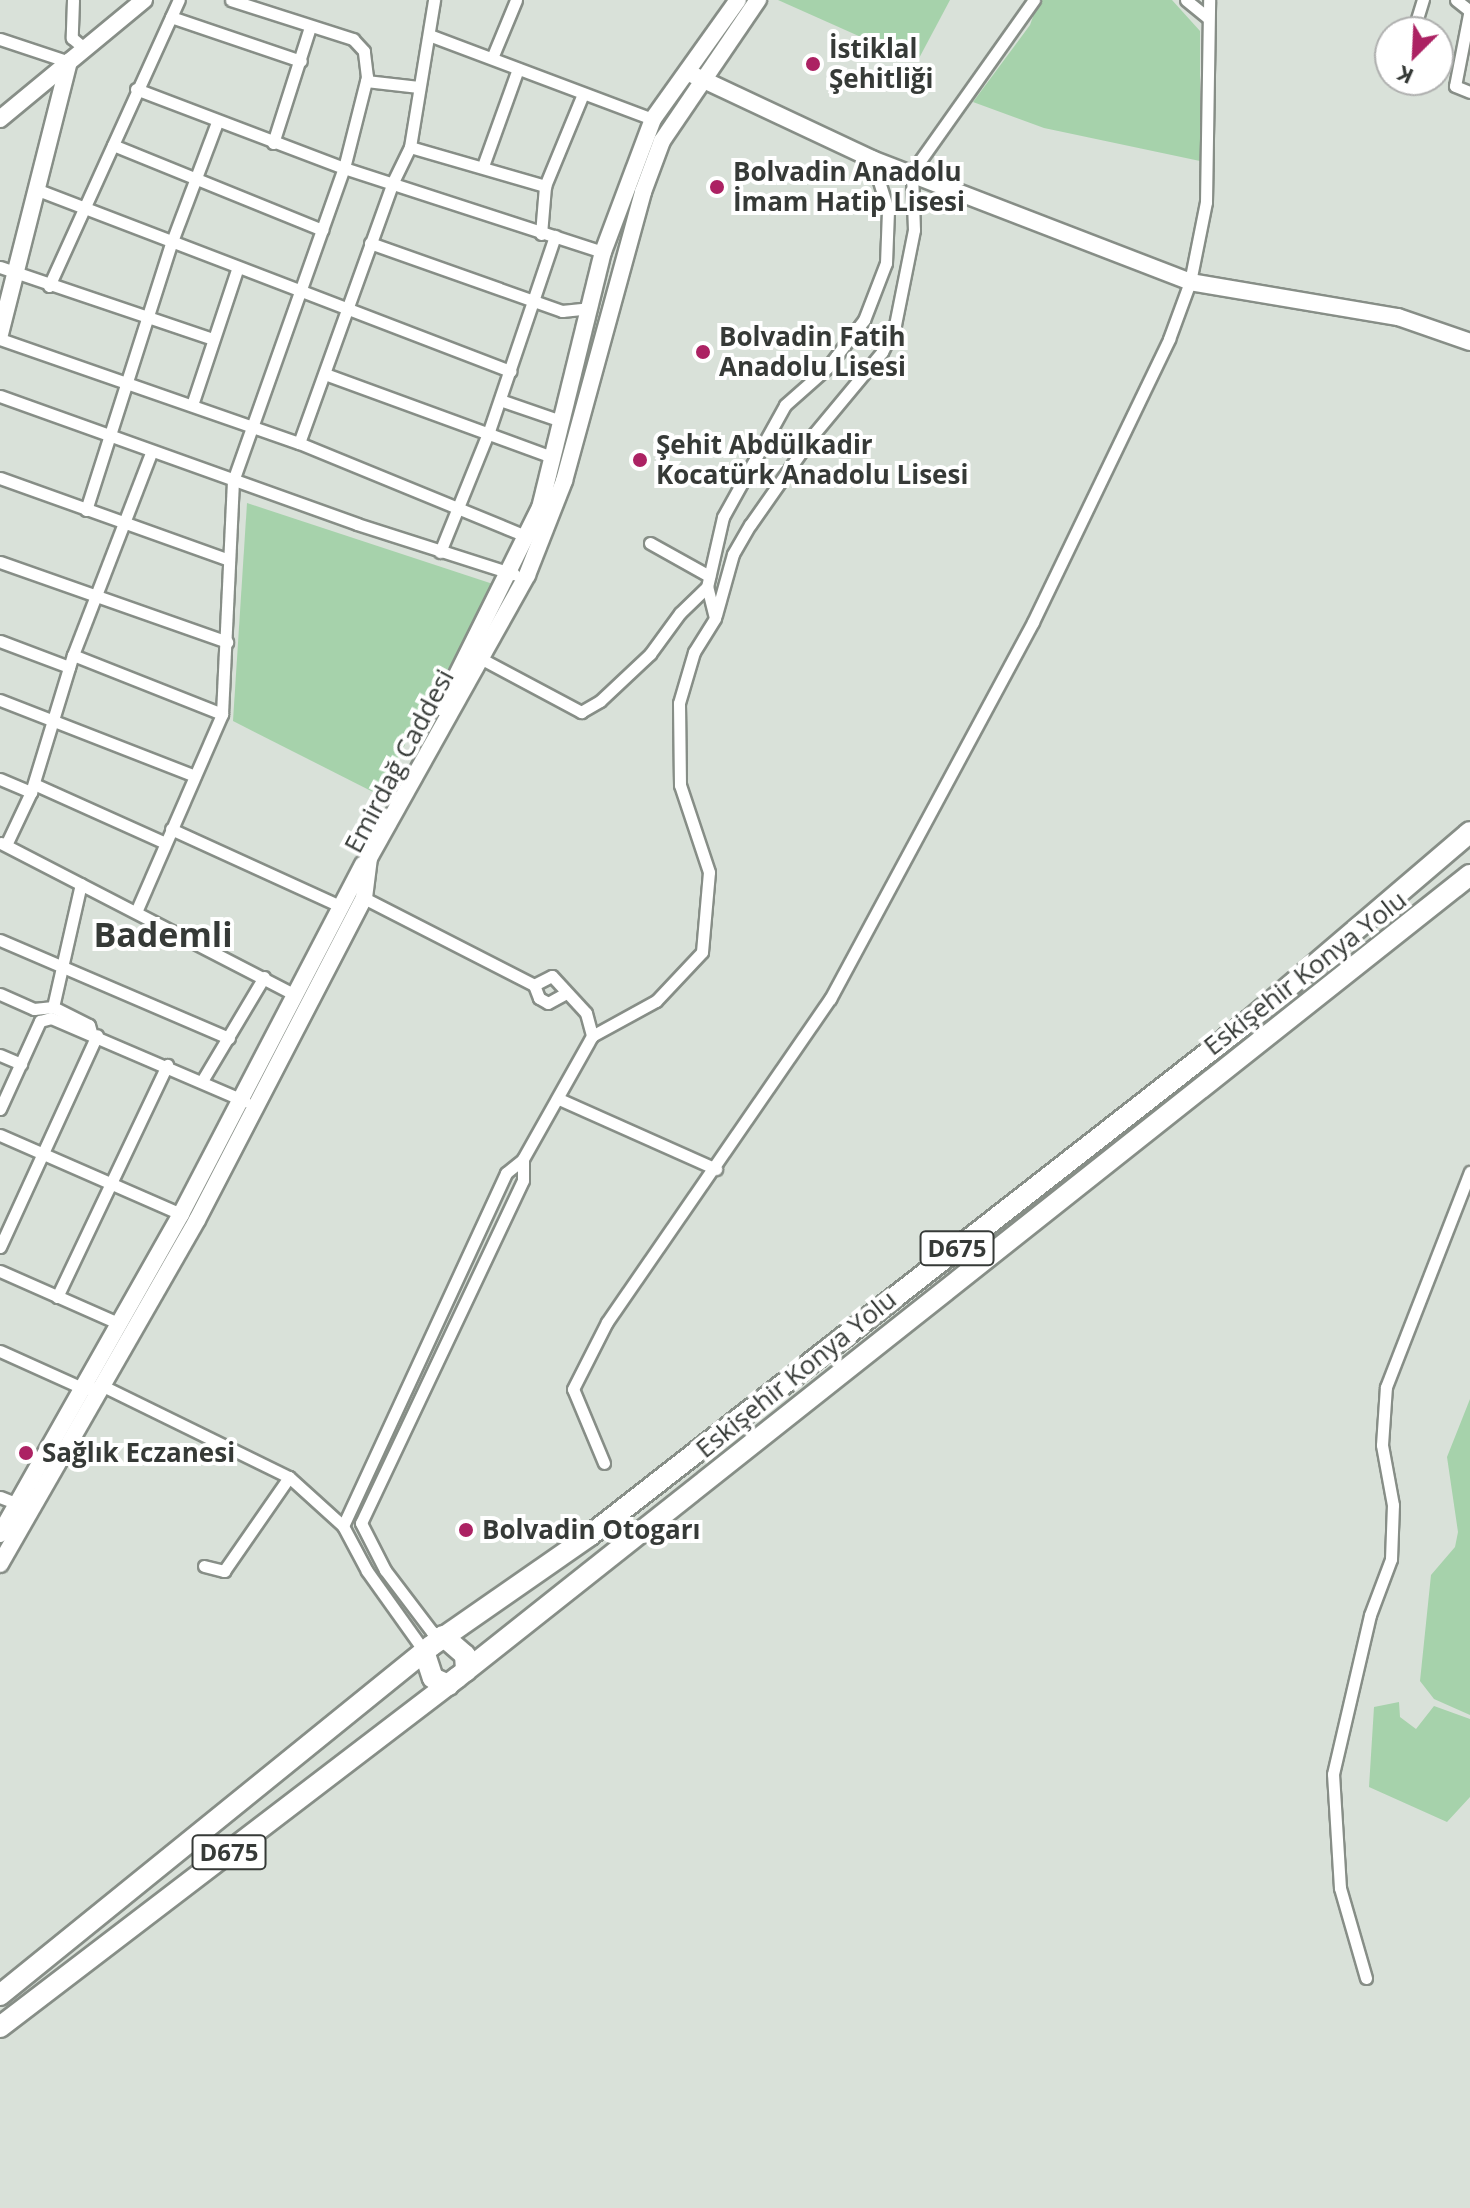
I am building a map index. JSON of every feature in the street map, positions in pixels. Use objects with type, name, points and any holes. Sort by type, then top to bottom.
[{"type":"highway","name":"D675","points":[[0,1995],[443,1636],[589,1536],[1250,1020],[1470,832]]},
{"type":"highway","name":"Eskişehir Konya Yolu","points":[[457,1678],[1470,875]]},
{"type":"highway","points":[[424,1651],[433,1678],[457,1678],[465,1655],[443,1636]]},
{"type":"highway","name":"D675","points":[[0,2027],[457,1678]]},
{"type":"main road","points":[[3,112],[144,0]]},
{"type":"main road","name":"Emirdağ Caddesi","points":[[0,1564],[105,1387],[248,1103],[296,995],[540,508],[603,252],[653,119],[758,0]]},
{"type":"main road","name":"Emirdağ Caddesi","points":[[0,1534],[364,898],[369,858],[527,575],[564,481],[643,192],[662,141],[693,75],[734,1]]},
{"type":"main road","points":[[0,337],[3,315],[18,273],[69,62]]},
{"type":"main road","points":[[693,75],[872,159],[1190,282],[1398,317],[1470,342]]},
{"type":"street","points":[[73,0],[72,38],[84,48]]},
{"type":"street","points":[[49,286],[179,0]]},
{"type":"street","points":[[136,912],[222,714],[233,481],[344,168],[368,63],[358,45],[231,0]]},
{"type":"street","points":[[299,443],[325,374],[345,307],[392,184],[410,147],[434,0]]},
{"type":"street","points":[[492,58],[516,0]]},
{"type":"street","points":[[343,1526],[506,1173],[523,1159],[592,1036],[656,1001],[702,952],[709,872],[685,809],[677,745],[679,703],[694,652],[715,618],[733,554],[750,525],[813,435],[882,352],[895,325],[914,230],[912,172],[1034,0]]},
{"type":"street","points":[[1186,0],[1208,18]]},
{"type":"street","points":[[604,1463],[573,1389],[607,1322],[716,1169],[830,999],[1033,622],[1169,339],[1190,282],[1209,169],[1209,0]]},
{"type":"street","points":[[1456,0],[1470,9],[1455,86],[1470,92]]},
{"type":"street","points":[[171,17],[301,61]]},
{"type":"street","points":[[273,143],[310,27]]},
{"type":"street","points":[[429,35],[653,119]]},
{"type":"street","points":[[0,39],[69,62]]},
{"type":"street","points":[[483,166],[518,69]]},
{"type":"street","points":[[366,81],[419,87]]},
{"type":"street","points":[[136,89],[344,168],[603,252]]},
{"type":"street","points":[[541,234],[545,186],[583,94]]},
{"type":"street","points":[[86,510],[171,244],[217,122]]},
{"type":"street","points":[[113,145],[322,230]]},
{"type":"street","points":[[410,147],[545,186]]},
{"type":"street","points":[[715,618],[708,582],[723,517],[785,405],[827,368],[864,320],[886,263],[888,210],[872,159]]},
{"type":"street","points":[[38,190],[83,211],[510,371]]},
{"type":"street","points":[[440,552],[489,431],[510,371],[529,301],[555,236]]},
{"type":"street","points":[[370,243],[562,311],[589,308]]},
{"type":"street","points":[[0,267],[213,339]]},
{"type":"street","points":[[192,405],[237,270]]},
{"type":"street","points":[[0,337],[299,443],[526,536]]},
{"type":"street","points":[[325,374],[489,431],[552,457]]},
{"type":"street","points":[[0,396],[151,453],[440,552],[507,574],[527,575]]},
{"type":"street","points":[[500,400],[561,421]]},
{"type":"street","points":[[151,453],[71,661],[33,788],[3,844],[296,995]]},
{"type":"street","points":[[0,478],[124,525],[229,560]]},
{"type":"street","points":[[650,543],[708,582]]},
{"type":"street","points":[[0,562],[94,598],[227,642]]},
{"type":"street","points":[[480,658],[581,712],[600,701],[650,654],[708,582]]},
{"type":"street","points":[[0,641],[71,661],[222,714]]},
{"type":"street","points":[[0,700],[195,776]]},
{"type":"street","points":[[0,779],[33,788],[165,843]]},
{"type":"street","points":[[171,829],[342,907]]},
{"type":"street","points":[[53,1007],[81,884]]},
{"type":"street","points":[[364,898],[534,985],[539,998],[548,1003],[566,993]]},
{"type":"street","points":[[0,940],[229,1038]]},
{"type":"street","points":[[534,985],[552,976],[586,1013],[592,1036]]},
{"type":"street","points":[[202,1081],[264,977]]},
{"type":"street","points":[[0,994],[34,1009],[53,1007],[89,1025],[94,1034]]},
{"type":"street","points":[[0,1109],[40,1021],[51,1018],[167,1065],[248,1103]]},
{"type":"street","points":[[0,1247],[44,1155],[94,1034]]},
{"type":"street","points":[[0,1055],[21,1064]]},
{"type":"street","points":[[57,1297],[167,1065]]},
{"type":"street","points":[[559,1099],[716,1169]]},
{"type":"street","points":[[0,1135],[181,1214]]},
{"type":"street","points":[[361,1523],[523,1180],[523,1159]]},
{"type":"street","points":[[1366,1978],[1340,1888],[1333,1774],[1370,1615],[1391,1559],[1393,1505],[1382,1445],[1386,1387],[1470,1172]]},
{"type":"street","points":[[0,1271],[120,1324]]},
{"type":"street","points":[[0,1351],[84,1389],[105,1387],[289,1477],[343,1526],[367,1571],[424,1651]]},
{"type":"street","points":[[204,1566],[224,1571],[289,1477]]},
{"type":"street","points":[[0,1497],[18,1504]]},
{"type":"street","points":[[361,1523],[385,1570],[432,1632],[443,1636]]},
{"type":"street","points":[[343,1526],[361,1523]]},
{"type":"green space","points":[[778,0],[950,0],[917,62]]},
{"type":"green space","points":[[1039,0],[1172,0],[1200,31],[1200,161],[1044,128],[973,102],[1030,25]]},
{"type":"green space","points":[[247,503],[496,585],[377,794],[233,721]]},
{"type":"green space","points":[[1470,1399],[1470,1715],[1434,1699],[1420,1681],[1431,1575],[1455,1547],[1458,1532],[1447,1457]]},
{"type":"green space","points":[[1399,1702],[1400,1717],[1416,1729],[1434,1706],[1470,1719],[1470,1797],[1447,1822],[1369,1787],[1374,1707]]},
{"type":"place","name":"İstiklal Şehitliği","points":[[813,64]]},
{"type":"place","name":"Bolvadin Anadolu İmam Hatip Lisesi","points":[[717,187]]},
{"type":"place","name":"Bolvadin Fatih Anadolu Lisesi","points":[[703,352]]},
{"type":"place","name":"Şehit Abdülkadir Kocatürk Anadolu Lisesi","points":[[640,460]]},
{"type":"place","name":"Sağlık Eczanesi","points":[[26,1453]]},
{"type":"place","name":"Bolvadin Otogarı","points":[[466,1530]]},
{"type":"district","name":"Bademli","points":[[163,935]]}]
